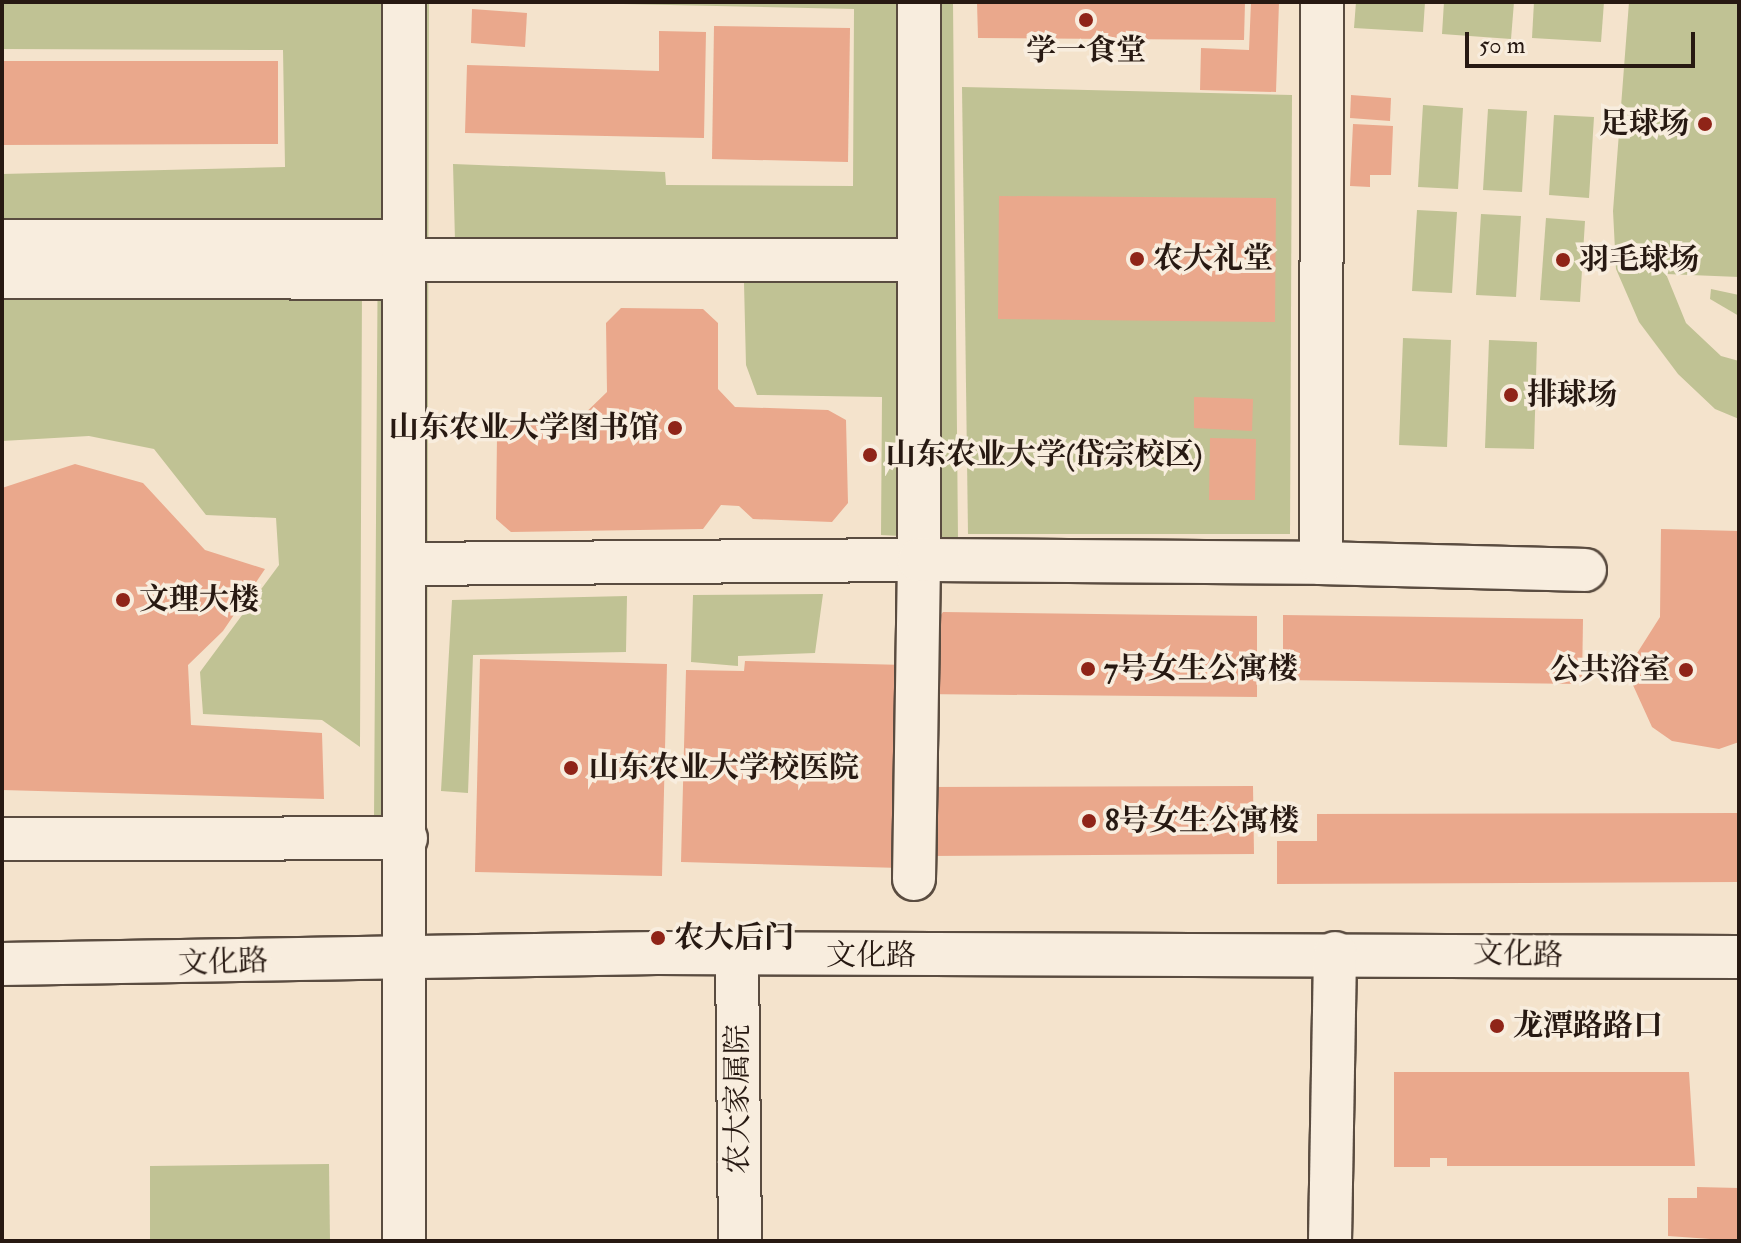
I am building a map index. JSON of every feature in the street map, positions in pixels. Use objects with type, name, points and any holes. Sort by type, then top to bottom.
[{"type":"street","points":[[404,2],[404,564],[409,957],[404,1241]]},
{"type":"street","points":[[914,879],[919,560],[919,2]]},
{"type":"street","points":[[1321,563],[1322,2]]},
{"type":"street","points":[[2,241],[403,259],[918,260]]},
{"type":"street","points":[[2,277],[403,259]]},
{"type":"street","points":[[404,564],[919,560],[1321,563],[1585,570]]},
{"type":"street","points":[[2,839],[406,838]]},
{"type":"street","points":[[1330,1241],[1335,953]]},
{"type":"street","name":"文化路","points":[[2,964],[409,957],[1335,953],[1739,957]]},
{"type":"street","name":"农大家属院","points":[[737,956],[740,1241]]},
{"type":"green space","points":[[2,2],[429,2],[427,817],[374,818],[378,221],[2,227],[2,174],[285,167],[283,50],[2,49]]},
{"type":"green space","points":[[528,2],[953,2],[958,539],[881,535],[882,397],[757,395],[746,365],[743,242],[455,241],[453,164],[665,172],[666,185],[853,186],[854,9]]},
{"type":"green space","points":[[1356,2],[1425,2],[1423,32],[1354,28]]},
{"type":"green space","points":[[1444,2],[1514,2],[1511,39],[1442,34]]},
{"type":"green space","points":[[1534,2],[1604,2],[1601,42],[1532,38]]},
{"type":"green space","points":[[1629,2],[1739,2],[1739,277],[1666,274],[1686,323],[1721,356],[1739,361],[1739,419],[1715,409],[1678,374],[1639,322],[1616,269],[1613,211]]},
{"type":"green space","points":[[962,87],[1292,95],[1290,534],[968,534]]},
{"type":"green space","points":[[1423,105],[1463,108],[1458,189],[1418,187]]},
{"type":"green space","name":"羽毛球场","points":[[1488,109],[1527,111],[1522,192],[1483,190]]},
{"type":"green space","name":"羽毛球场","points":[[1554,115],[1594,117],[1589,198],[1549,195]]},
{"type":"green space","points":[[1417,210],[1457,212],[1452,293],[1412,291]]},
{"type":"green space","name":"羽毛球场","points":[[1481,214],[1521,216],[1516,297],[1476,295]]},
{"type":"green space","name":"羽毛球场","points":[[1546,218],[1585,221],[1580,302],[1540,300]]},
{"type":"green space","points":[[362,288],[360,747],[322,720],[203,714],[200,672],[279,565],[276,518],[206,515],[154,449],[89,436],[2,441],[2,293]]},
{"type":"green space","points":[[1711,289],[1739,295],[1739,316],[1710,299]]},
{"type":"green space","name":"排球场","points":[[1403,338],[1451,340],[1447,447],[1399,445]]},
{"type":"green space","name":"排球场","points":[[1489,340],[1537,342],[1534,449],[1485,448]]},
{"type":"green space","points":[[823,594],[815,653],[738,656],[738,666],[691,662],[693,595]]},
{"type":"green space","points":[[627,596],[626,652],[473,655],[468,793],[441,791],[452,600]]},
{"type":"green space","points":[[329,1164],[330,1241],[150,1241],[150,1166]]},
{"type":"building","name":"学一食堂","points":[[977,2],[1245,2],[1244,40],[978,38]]},
{"type":"building","points":[[1251,2],[1279,2],[1276,92],[1200,90],[1201,48],[1249,50]]},
{"type":"building","points":[[472,9],[527,13],[525,47],[471,43]]},
{"type":"building","points":[[714,26],[850,28],[848,162],[712,159]]},
{"type":"building","points":[[659,31],[706,32],[704,138],[465,133],[467,65],[659,71]]},
{"type":"building","points":[[2,61],[278,61],[278,144],[2,145]]},
{"type":"building","points":[[1351,95],[1391,98],[1390,121],[1350,118]]},
{"type":"building","points":[[1353,124],[1393,126],[1391,175],[1370,175],[1370,187],[1350,186]]},
{"type":"building","name":"农大礼堂","points":[[999,196],[1276,198],[1275,322],[998,319]]},
{"type":"building","name":"山东农业大学图书馆","points":[[621,308],[703,309],[718,323],[718,389],[735,407],[828,410],[846,420],[848,503],[832,522],[753,519],[739,506],[721,505],[703,529],[511,532],[496,519],[497,436],[511,418],[577,421],[607,392],[606,323]]},
{"type":"building","points":[[1194,397],[1253,399],[1252,431],[1194,428]]},
{"type":"building","points":[[1210,438],[1256,439],[1255,500],[1209,500]]},
{"type":"building","name":"文理大楼","points":[[75,464],[143,483],[205,550],[265,569],[223,631],[188,665],[191,725],[322,733],[324,799],[2,790],[2,488]]},
{"type":"building","name":"公共浴室","points":[[1661,529],[1739,531],[1739,742],[1719,749],[1672,741],[1652,727],[1632,683],[1634,658],[1660,617]]},
{"type":"building","name":"7号女生公寓楼","points":[[943,612],[1257,616],[1257,697],[919,694],[919,645]]},
{"type":"building","points":[[1283,615],[1583,619],[1582,684],[1283,680]]},
{"type":"building","name":"山东农业大学校医院","points":[[480,659],[667,664],[662,876],[475,872]]},
{"type":"building","points":[[745,661],[906,665],[901,868],[681,862],[686,670],[744,671]]},
{"type":"building","name":"8号女生公寓楼","points":[[1253,786],[1254,854],[925,856],[925,787]]},
{"type":"building","points":[[1739,813],[1739,882],[1277,884],[1277,841],[1317,841],[1317,814]]},
{"type":"building","points":[[1394,1072],[1689,1072],[1695,1166],[1447,1166],[1447,1158],[1430,1158],[1430,1167],[1394,1167]]},
{"type":"building","points":[[1697,1187],[1739,1188],[1739,1241],[1668,1236],[1668,1198],[1697,1198]]},
{"type":"place","name":"学一食堂","points":[[1086,20]]},
{"type":"place","name":"足球场","points":[[1705,124]]},
{"type":"place","name":"农大礼堂","points":[[1137,259]]},
{"type":"place","name":"羽毛球场","points":[[1563,260]]},
{"type":"place","name":"排球场","points":[[1511,395]]},
{"type":"place","name":"山东农业大学图书馆","points":[[675,428]]},
{"type":"place","name":"山东农业大学(岱宗校区)","points":[[870,455]]},
{"type":"place","name":"文理大楼","points":[[123,600]]},
{"type":"place","name":"7号女生公寓楼","points":[[1088,669]]},
{"type":"place","name":"公共浴室","points":[[1686,670]]},
{"type":"place","name":"山东农业大学校医院","points":[[571,768]]},
{"type":"place","name":"8号女生公寓楼","points":[[1089,821]]},
{"type":"place","name":"农大后门","points":[[658,938]]},
{"type":"place","name":"龙潭路路口","points":[[1497,1026]]}]
